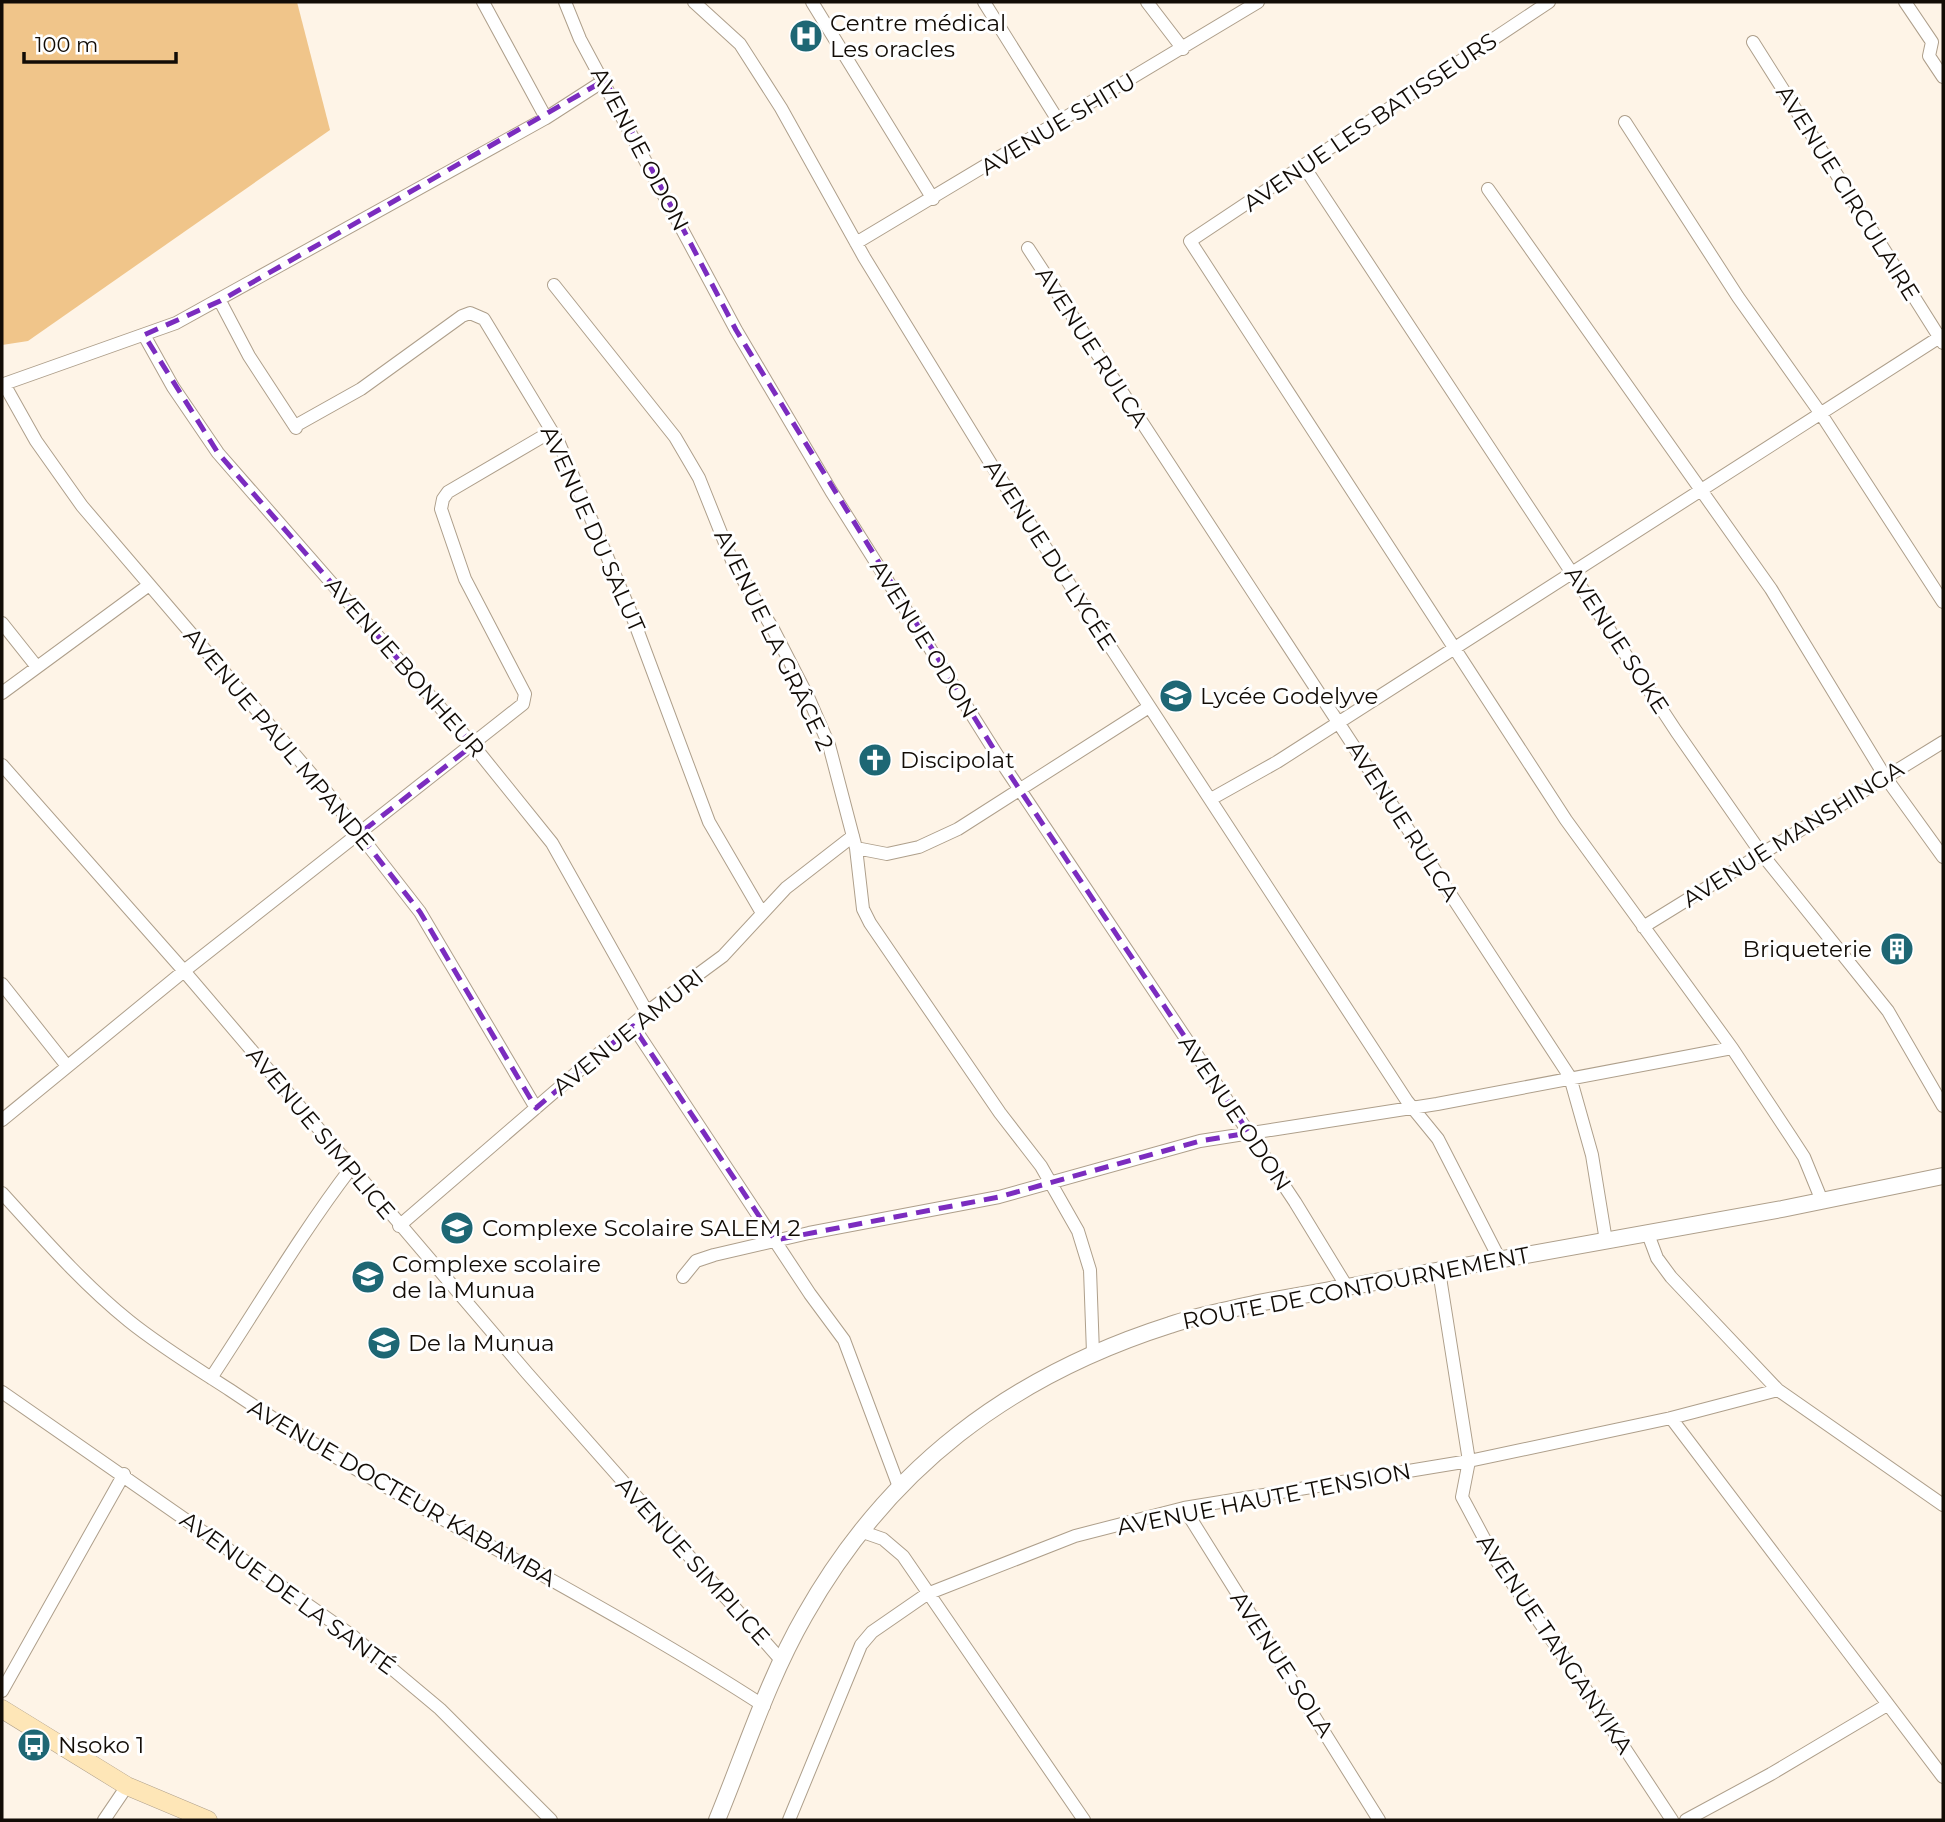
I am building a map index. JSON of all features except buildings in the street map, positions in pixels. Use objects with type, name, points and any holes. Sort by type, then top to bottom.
[{"type":"main road","points":[[2,1709],[127,1786],[208,1820]]},
{"type":"street","points":[[483,2],[546,118]]},
{"type":"street","name":"AVENUE ODON","points":[[565,2],[580,39],[605,80],[743,341],[831,491],[1020,790],[1249,1133],[1347,1287]]},
{"type":"street","name":"AVENUE DU LYCÉE","points":[[694,2],[740,44],[781,108],[856,243],[991,464],[1413,1107],[1438,1139],[1500,1260]]},
{"type":"street","points":[[811,2],[933,199]]},
{"type":"street","points":[[984,2],[1059,122]]},
{"type":"street","points":[[1147,2],[1183,49]]},
{"type":"street","name":"AVENUE SHITU","points":[[856,243],[1258,2]]},
{"type":"street","name":"AVENUE LES BATISSEURS","points":[[1454,646],[1190,242],[1549,2]]},
{"type":"street","points":[[1905,2],[1932,42]]},
{"type":"street","points":[[1943,33],[1932,42],[1929,56],[1943,77]]},
{"type":"street","name":"AVENUE CIRCULAIRE","points":[[1754,42],[1942,339]]},
{"type":"street","points":[[144,335],[176,323],[220,301],[546,118],[605,80]]},
{"type":"street","points":[[1625,122],[1738,297],[1821,414],[1943,603]]},
{"type":"street","name":"AVENUE SOKE","points":[[1303,165],[1676,731],[1762,853],[1888,1011],[1943,1106]]},
{"type":"street","points":[[1488,189],[1771,589],[1885,778],[1943,857]]},
{"type":"street","name":"AVENUE RULCA","points":[[1028,248],[1570,1077],[1592,1155],[1606,1241]]},
{"type":"street","name":"AVENUE LA GRÂCE 2","points":[[554,285],[675,437],[699,478],[729,553],[774,629],[824,734],[855,842],[863,909],[870,923],[1050,1184],[1077,1231],[1090,1270],[1093,1353]]},
{"type":"street","name":"AVENUE DU SALUT","points":[[220,301],[249,356],[295,427],[361,389],[470,313],[484,319],[552,431],[631,613],[709,822],[762,913]]},
{"type":"street","name":"AVENUE PAUL MPANDE","points":[[144,335],[4,384],[59,476],[359,834],[420,912],[536,1108]]},
{"type":"street","name":"AVENUE BONHEUR","points":[[144,335],[173,387],[218,453],[473,746],[552,843],[647,1012]]},
{"type":"street","points":[[1211,799],[1277,762],[1454,646],[1574,574],[1942,339]]},
{"type":"street","points":[[2,1120],[184,971],[523,704],[525,694],[464,579],[444,520],[443,499],[448,492],[552,431]]},
{"type":"street","points":[[2,693],[149,585]]},
{"type":"street","points":[[2,623],[37,667]]},
{"type":"street","points":[[1454,646],[1566,820],[1732,1048],[1804,1157],[1822,1201]]},
{"type":"street","points":[[855,842],[887,854],[919,847],[958,829],[1149,707]]},
{"type":"street","name":"AVENUE MANSHINGA","points":[[1643,927],[1943,742]]},
{"type":"street","name":"AVENUE SIMPLICE","points":[[2,765],[184,971],[400,1226],[781,1660]]},
{"type":"street","name":"AVENUE AMURI","points":[[400,1226],[647,1012],[723,956],[762,913],[813,866],[855,842]]},
{"type":"street","points":[[2,984],[68,1066]]},
{"type":"street","points":[[633,1026],[844,1340],[899,1487]]},
{"type":"street","points":[[683,1277],[696,1261],[775,1240],[1050,1184],[1200,1141],[1413,1107],[1732,1048]]},
{"type":"street","points":[[211,1378],[274,1283],[305,1228],[351,1168]]},
{"type":"street","name":"ROUTE DE CONTOURNEMENT","points":[[717,1820],[781,1660],[824,1582],[860,1531],[899,1487],[965,1428],[1012,1394],[1093,1353],[1172,1324],[1258,1303],[1942,1179]]},
{"type":"street","name":"AVENUE DOCTEUR KABAMBA","points":[[2,1194],[94,1292],[131,1323],[211,1378],[358,1472],[707,1669],[764,1706]]},
{"type":"street","points":[[1648,1234],[1657,1258],[1671,1277],[1778,1390],[1943,1505]]},
{"type":"street","name":"AVENUE TANGANYIKA","points":[[1439,1271],[1469,1461],[1462,1497],[1488,1546],[1672,1820]]},
{"type":"street","name":"AVENUE HAUTE TENSION","points":[[789,1820],[861,1645],[872,1632],[927,1594],[1075,1536],[1184,1508],[1469,1461],[1671,1418],[1778,1390]]},
{"type":"street","name":"AVENUE DE LA SANTÉ","points":[[2,1392],[354,1637],[440,1709],[551,1820]]},
{"type":"street","points":[[1671,1418],[1943,1777]]},
{"type":"street","points":[[2,1691],[124,1475]]},
{"type":"street","name":"AVENUE SOLA","points":[[1184,1508],[1379,1820]]},
{"type":"street","points":[[860,1531],[895,1548],[1084,1820]]},
{"type":"street","points":[[1686,1820],[1771,1774],[1886,1705]]},
{"type":"street","points":[[104,1820],[127,1786]]},
{"type":"highlighted area","points":[[605,80],[736,330],[1006,769],[1249,1133],[1200,1141],[999,1197],[775,1240],[633,1026],[536,1108],[420,912],[359,834],[473,745],[218,453],[144,335],[220,301]]},
{"type":"shaded area","points":[[2,2],[297,2],[330,130],[28,341],[2,345]]},
{"type":"place","name":"Centre médical Les oracles","points":[[806,36]]},
{"type":"place","name":"Lycée Godelyve","points":[[1176,696]]},
{"type":"place","name":"Discipolat","points":[[875,760]]},
{"type":"place","name":"Briqueterie","points":[[1897,949]]},
{"type":"place","name":"Complexe Scolaire SALEM 2","points":[[457,1228]]},
{"type":"place","name":"Complexe scolaire de la Munua","points":[[368,1277]]},
{"type":"place","name":"De la Munua","points":[[384,1343]]},
{"type":"place","name":"Nsoko 1","points":[[34,1745]]}]
